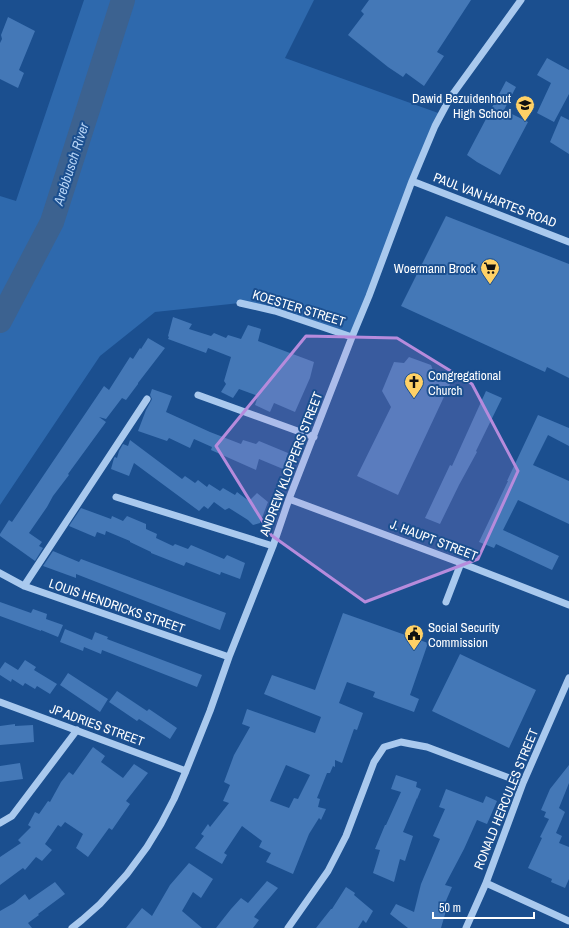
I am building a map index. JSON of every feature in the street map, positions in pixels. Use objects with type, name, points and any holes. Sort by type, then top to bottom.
[{"type":"street","name":"ANDREW KLOPPERS STREET","points":[[72,928],[100,904],[127,874],[161,824],[186,771],[210,711],[229,657],[273,546],[352,337],[370,296],[412,181],[435,126],[450,98],[521,0]]},
{"type":"street","name":"PAUL VAN HARTES ROAD","points":[[412,181],[569,242]]},
{"type":"street","name":"KOESTER STREET","points":[[240,303],[275,311],[352,337]]},
{"type":"street","points":[[198,394],[314,437]]},
{"type":"street","points":[[24,586],[147,399]]},
{"type":"street","points":[[116,497],[273,546]]},
{"type":"street","name":"J. HAUPT STREET","points":[[290,499],[569,605]]},
{"type":"street","points":[[446,602],[461,563]]},
{"type":"street","name":"LOUIS HENDRICKS STREET","points":[[0,573],[24,586],[229,657]]},
{"type":"street","name":"RONALD HERCULES STREET","points":[[466,928],[486,883],[523,783],[569,678]]},
{"type":"street","name":"JP ADRIES STREET","points":[[0,702],[186,771]]},
{"type":"street","points":[[0,823],[12,816],[77,730]]},
{"type":"street","points":[[288,928],[328,871],[346,836],[374,762],[384,747],[401,742],[427,747],[523,783]]},
{"type":"street","points":[[486,883],[569,921]]},
{"type":"highlighted area","points":[[306,336],[397,338],[472,384],[518,471],[478,559],[365,602],[271,535],[216,446]]},
{"type":"shaded area","points":[[84,0],[314,0],[285,58],[441,114],[352,337],[240,303],[155,312],[100,356],[0,505],[0,196],[16,201]]},
{"type":"building","points":[[369,0],[471,0],[437,52],[444,56],[424,86],[406,73],[403,77],[388,67],[348,35],[364,14],[361,11]]},
{"type":"building","points":[[8,17],[35,31],[19,70],[24,73],[18,88],[0,79],[1,35]]},
{"type":"building","points":[[547,58],[569,70],[569,94],[554,122],[537,113],[551,83],[537,75]]},
{"type":"building","points":[[506,81],[516,87],[504,110],[528,122],[500,175],[467,155]]},
{"type":"building","points":[[561,116],[569,120],[569,154],[550,142]]},
{"type":"building","name":"Woermann Brock","points":[[446,216],[569,264],[569,378],[547,367],[545,372],[401,306]]},
{"type":"building","points":[[173,317],[192,324],[189,329],[211,336],[214,333],[226,338],[228,335],[241,339],[248,325],[261,329],[258,341],[314,362],[310,378],[295,412],[274,403],[270,412],[255,405],[258,396],[239,389],[233,398],[221,392],[226,384],[224,381],[231,357],[208,348],[206,353],[168,339]]},
{"type":"building","points":[[148,338],[165,348],[126,400],[122,398],[106,419],[99,417],[106,422],[68,474],[69,475],[53,496],[29,533],[42,542],[39,546],[43,548],[35,561],[0,536],[0,534],[9,520],[12,522],[104,386],[109,390],[130,357],[133,359]]},
{"type":"building","points":[[409,357],[431,365],[436,378],[450,384],[398,495],[357,476],[391,407],[382,391],[394,362],[404,363]]},
{"type":"building","points":[[152,389],[172,396],[166,412],[241,444],[243,440],[256,444],[259,441],[288,453],[283,469],[259,459],[256,470],[211,450],[212,447],[194,439],[190,448],[169,438],[167,441],[138,431],[152,399],[150,395]]},
{"type":"building","points":[[486,391],[502,398],[476,451],[477,452],[440,524],[425,518],[450,465],[452,466]]},
{"type":"building","points":[[538,415],[569,428],[569,446],[548,435],[533,465],[569,481],[569,524],[518,500],[503,530],[559,556],[552,570],[496,544],[494,548],[479,542]]},
{"type":"building","points":[[130,440],[182,479],[185,476],[195,483],[198,480],[207,487],[209,484],[220,491],[223,488],[235,495],[237,492],[249,501],[257,493],[268,502],[260,523],[253,525],[229,508],[225,510],[214,502],[208,509],[204,506],[199,511],[134,463],[129,476],[111,469],[114,458],[117,458],[123,444],[128,446]]},
{"type":"building","points":[[81,508],[111,519],[112,516],[123,521],[127,516],[146,524],[146,529],[157,534],[156,538],[173,546],[175,544],[188,549],[191,545],[224,559],[227,555],[245,563],[240,579],[221,572],[220,575],[186,562],[184,566],[151,553],[130,541],[106,531],[105,535],[97,532],[95,537],[69,526]]},
{"type":"building","points":[[53,551],[79,562],[81,559],[226,613],[220,630],[76,574],[76,578],[43,566]]},
{"type":"building","points":[[0,602],[31,613],[33,609],[47,614],[46,619],[63,625],[58,637],[0,616]]},
{"type":"building","points":[[343,613],[428,643],[410,695],[419,699],[414,712],[373,697],[375,692],[347,682],[339,703],[363,713],[357,730],[354,729],[342,763],[335,760],[335,767],[333,766],[330,773],[327,773],[317,798],[320,799],[318,807],[326,809],[321,820],[319,818],[309,834],[293,874],[266,862],[271,853],[259,847],[262,841],[242,826],[224,853],[227,855],[222,864],[195,848],[204,836],[201,834],[208,824],[210,827],[229,803],[223,801],[230,785],[224,782],[234,755],[250,727],[242,724],[247,709],[315,733],[321,717],[264,694],[272,675],[315,690]],"holes":[[[286,765],[310,775],[298,799],[294,798],[289,808],[270,801]]]},
{"type":"building","points":[[65,629],[92,640],[95,632],[108,637],[107,639],[202,675],[197,687],[102,650],[101,654],[84,647],[83,651],[60,642]]},
{"type":"building","points":[[460,654],[536,690],[509,748],[432,711]]},
{"type":"building","points":[[25,660],[36,667],[34,670],[57,684],[50,694],[37,686],[35,689],[25,683],[23,686],[12,679],[11,682],[0,675],[0,669],[5,662],[18,670]]},
{"type":"building","points":[[68,673],[108,699],[100,712],[60,685]]},
{"type":"building","points":[[117,691],[147,711],[149,709],[177,728],[170,739],[139,719],[137,721],[109,702]]},
{"type":"building","points":[[15,724],[15,726],[33,725],[34,742],[0,745],[0,726]]},
{"type":"building","points":[[93,747],[105,756],[101,762],[123,778],[134,764],[148,773],[126,801],[130,804],[112,830],[109,828],[88,857],[76,848],[83,834],[65,822],[61,827],[58,825],[45,844],[52,850],[42,861],[36,857],[25,870],[23,868],[0,885],[0,857],[21,843],[18,840],[31,827],[28,825],[35,812],[39,814],[48,801],[50,802],[61,782],[69,772],[73,775]]},
{"type":"building","points":[[20,763],[23,779],[0,782],[0,766]]},
{"type":"building","points":[[569,765],[569,783],[559,808],[565,812],[556,833],[562,836],[559,843],[569,847],[569,879],[565,888],[551,882],[552,879],[528,868],[549,819],[544,817],[546,812],[541,810],[550,789]]},
{"type":"building","points":[[396,775],[417,782],[416,787],[421,789],[403,832],[413,836],[405,861],[400,859],[394,882],[373,873],[380,850],[375,849],[401,792],[391,789]]},
{"type":"building","points":[[446,789],[483,803],[486,796],[497,801],[487,824],[477,820],[445,885],[452,887],[445,903],[448,904],[441,928],[408,928],[390,914],[396,904],[414,912],[421,884],[440,839],[433,836],[445,809],[439,807]]},
{"type":"building","points":[[189,863],[213,879],[201,898],[193,892],[182,911],[202,928],[126,928],[142,908],[152,916],[170,885]]},
{"type":"building","points":[[267,881],[278,888],[254,917],[259,920],[253,928],[216,928],[241,898],[248,903]]},
{"type":"building","points":[[55,882],[65,894],[28,923],[32,928],[0,928],[0,911],[14,903],[25,894],[29,900]]},
{"type":"building","points":[[346,887],[355,893],[354,895],[373,911],[366,923],[363,920],[358,928],[316,928],[332,909]]},
{"type":"waterway","name":"Arebbusch River","points":[[0,321],[52,222],[123,0]]},
{"type":"place","name":"Dawid Bezuidenhout High School","points":[[525,122]]},
{"type":"place","name":"Woermann Brock","points":[[490,285]]},
{"type":"place","name":"Congregational Church","points":[[414,399]]},
{"type":"place","name":"Social Security Commission","points":[[414,651]]}]
